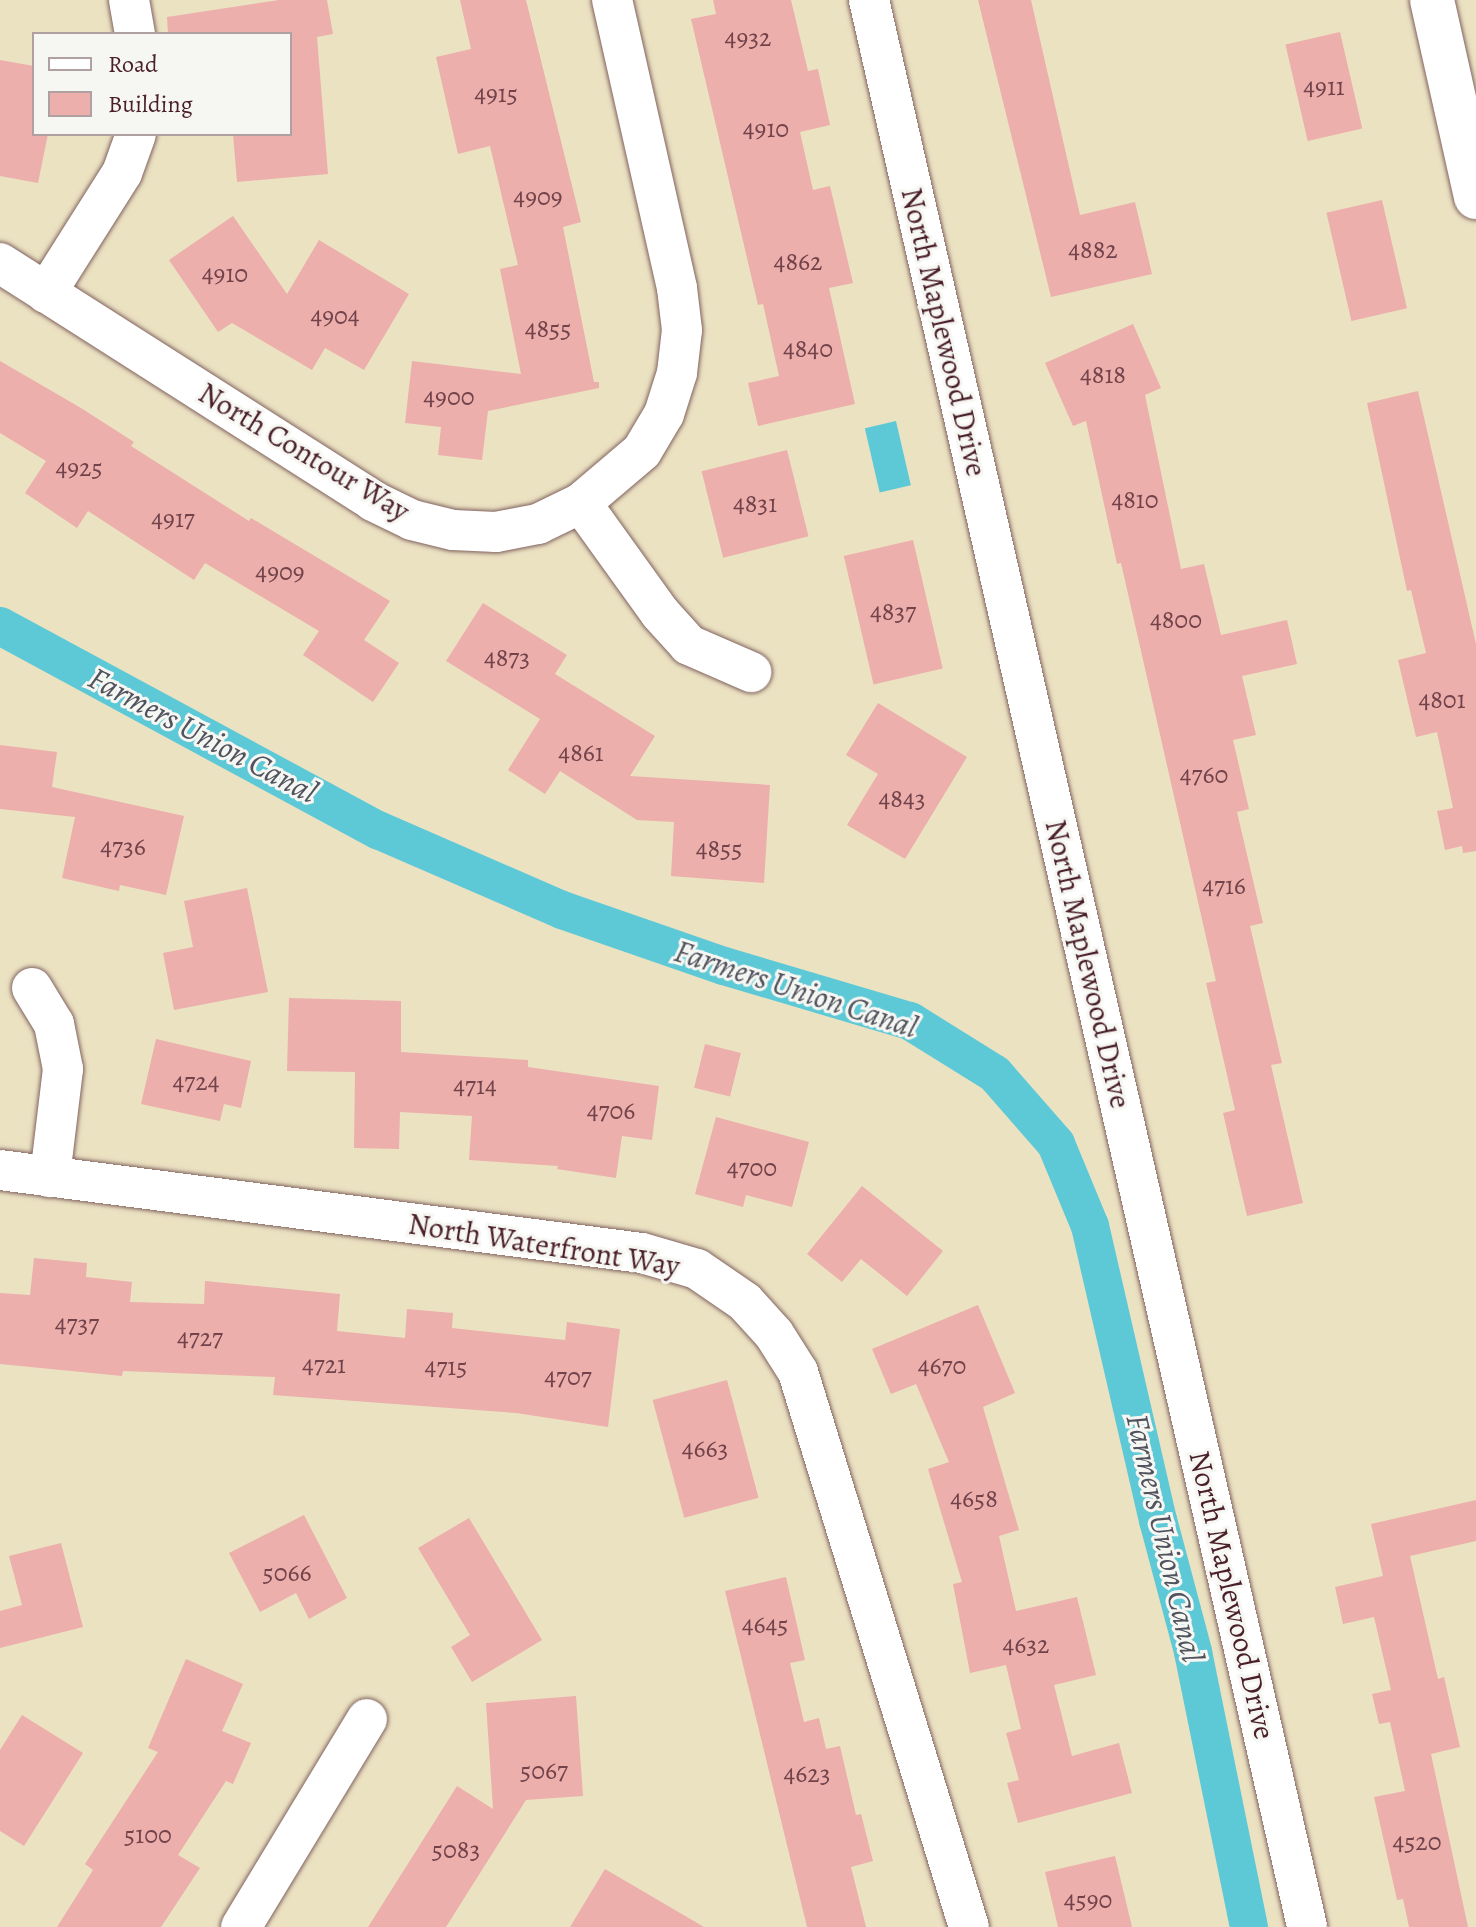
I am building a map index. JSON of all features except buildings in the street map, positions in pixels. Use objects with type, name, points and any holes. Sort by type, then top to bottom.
[{"type":"street","points":[[129,0],[135,32]]},
{"type":"street","name":"North Contour Way","points":[[0,263],[373,501],[412,520],[453,530],[496,532],[538,524],[581,503],[642,451],[664,414],[677,373],[682,330],[677,288],[612,0]]},
{"type":"street","name":"North Maplewood Drive","points":[[869,0],[1307,1927]]},
{"type":"street","points":[[1432,0],[1476,197]]},
{"type":"street","points":[[46,293],[122,173],[135,136]]},
{"type":"street","points":[[581,503],[660,613],[689,645],[751,672]]},
{"type":"street","points":[[32,988],[54,1024],[63,1069],[50,1177]]},
{"type":"street","name":"North Waterfront Way","points":[[0,1170],[642,1253],[697,1269],[745,1302],[774,1334],[798,1372],[969,1927]]},
{"type":"street","points":[[241,1927],[367,1719]]},
{"type":"water","points":[[896,421],[911,485],[880,493],[865,428]]},
{"type":"waterway","name":"Farmers Union Canal","points":[[0,626],[378,830],[562,910],[724,966],[910,1021],[995,1074],[1056,1144],[1090,1226],[1158,1520],[1193,1652],[1249,1927]]}]
